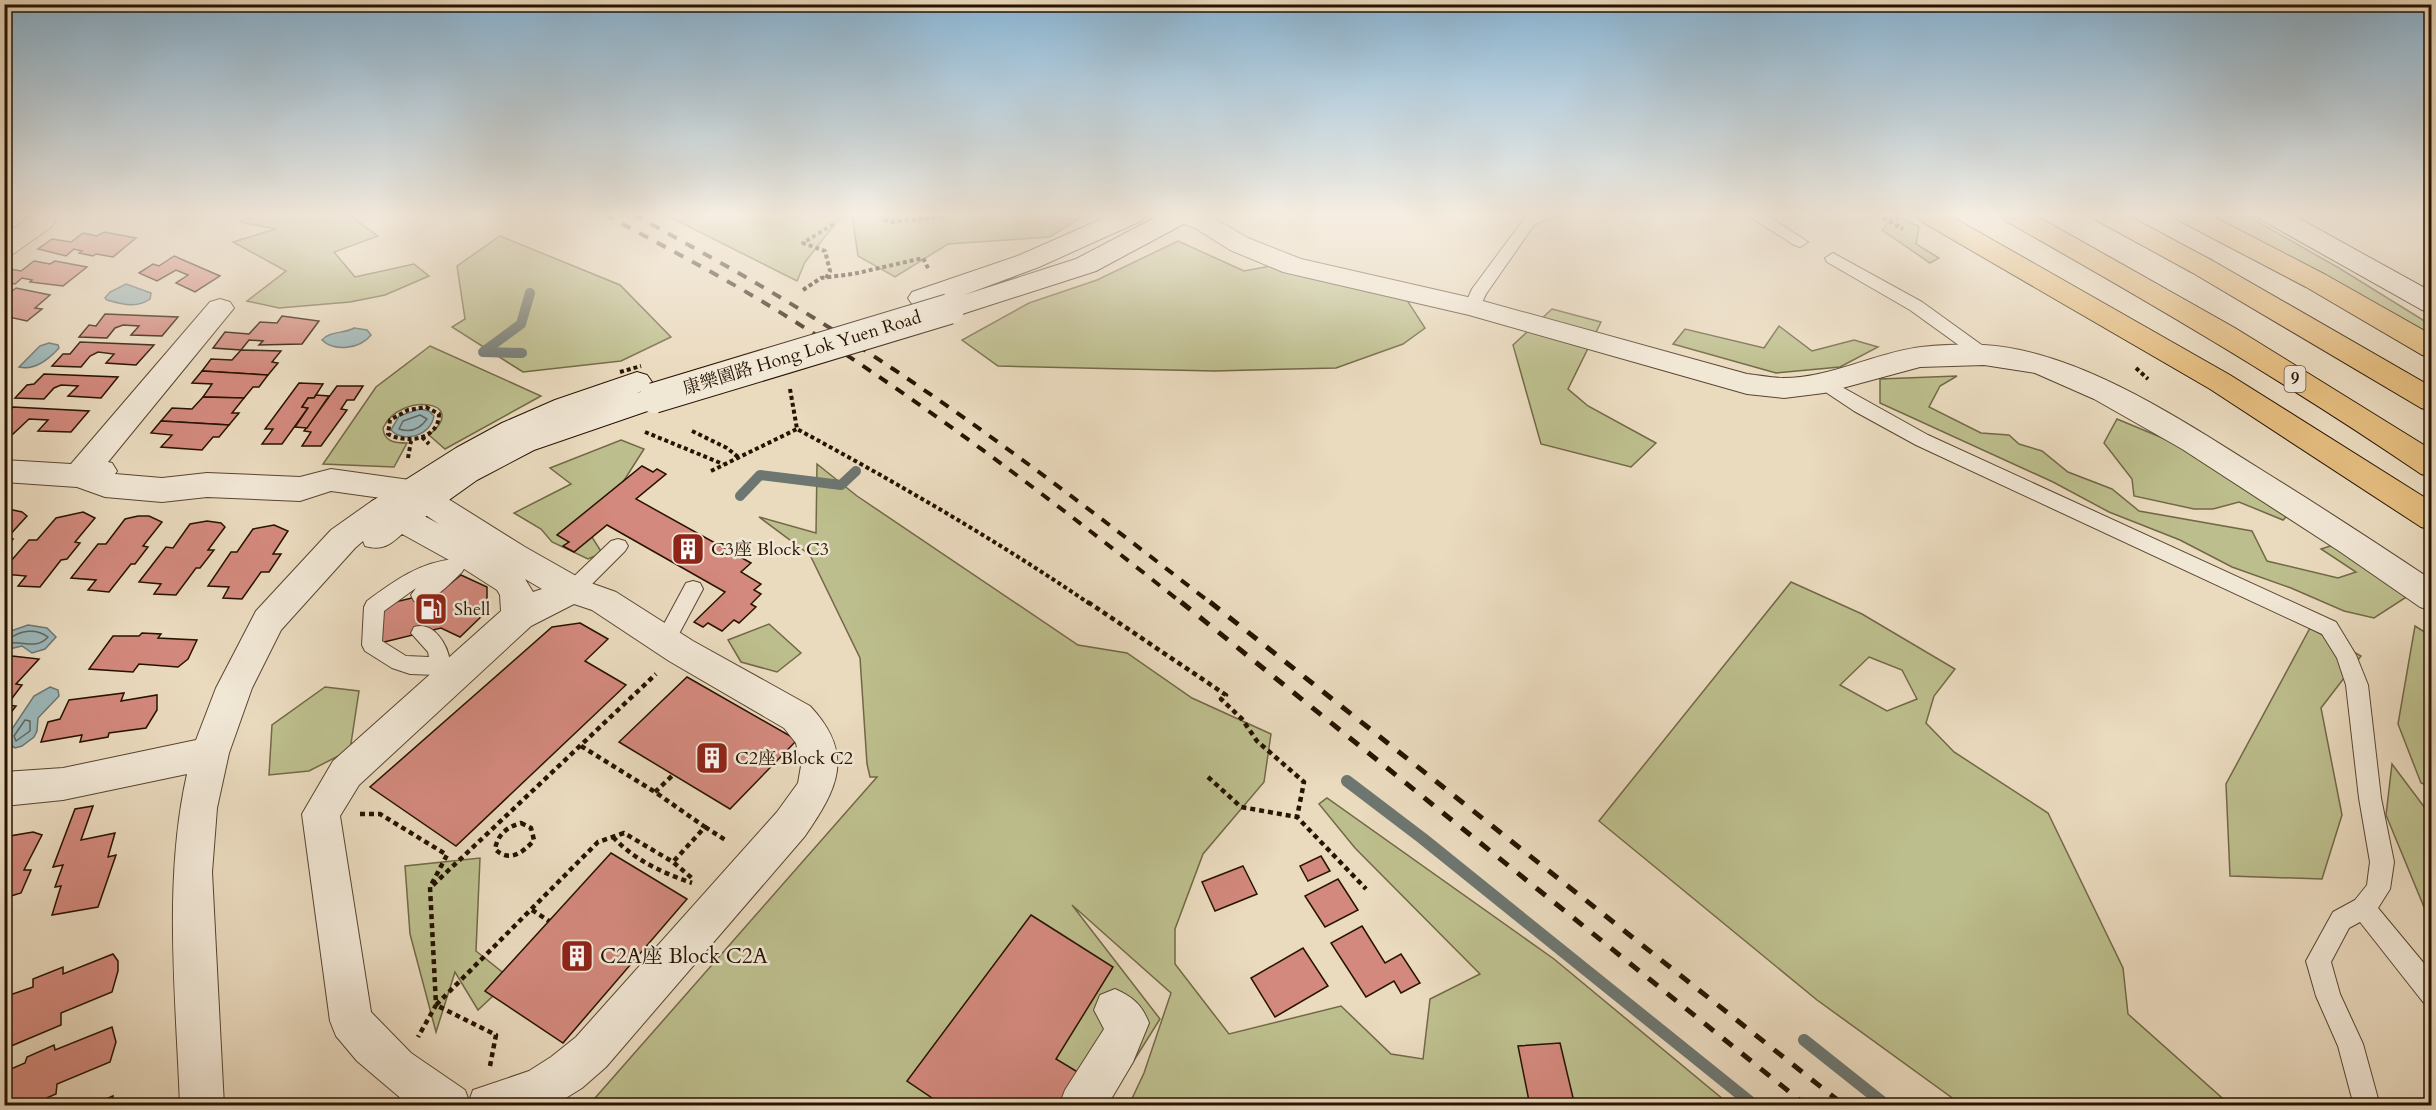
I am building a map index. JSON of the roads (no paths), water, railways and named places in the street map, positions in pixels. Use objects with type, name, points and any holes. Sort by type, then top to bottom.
[{"type":"highway","points":[[2018,266],[2220,382],[2432,518]]},
{"type":"highway","name":"9","points":[[2106,266],[2374,427],[2432,466]]},
{"type":"highway","points":[[2201,266],[2432,401]]},
{"type":"highway","points":[[2287,266],[2432,348]]},
{"type":"street","name":"康樂園路 Hong Lok Yuen Road","points":[[210,753],[234,688],[324,587],[405,504],[523,442],[645,390],[1017,266]]},
{"type":"street","name":"康樂園路 Hong Lok Yuen Road","points":[[645,390],[949,309],[1084,266]]},
{"type":"street","points":[[1293,266],[1472,307],[1747,384],[1784,388],[1824,383],[1920,357],[2016,358],[2043,365],[2104,392],[2223,460],[2351,542],[2432,598]]},
{"type":"street","points":[[2364,266],[2432,304]]},
{"type":"street","points":[[79,476],[220,308]]},
{"type":"street","points":[[4,471],[79,476],[105,485],[129,488],[162,490],[207,485],[300,489],[318,497],[405,504],[513,556],[573,590],[604,601],[673,646],[796,717],[807,726],[819,751],[816,785],[791,824],[568,1074],[542,1089],[489,1106]]},
{"type":"street","points":[[405,504],[462,562],[509,581],[517,594],[519,616]]},
{"type":"street","points":[[449,1106],[409,1079],[366,1042],[351,1021],[321,814],[346,773],[447,669],[519,616],[573,590]]},
{"type":"street","points":[[4,789],[63,784],[210,753],[198,808],[192,872],[202,1106]]},
{"type":"street","points":[[1081,1106],[1118,1047],[1128,1023],[1114,1010]]},
{"type":"lane","points":[[1472,307],[1478,293],[1498,266]]},
{"type":"lane","points":[[1846,266],[1916,306],[1984,356]]},
{"type":"lane","points":[[1824,383],[1860,407],[1922,440],[2329,628],[2346,655],[2357,685],[2370,798],[2382,862],[2378,889],[2363,908],[2342,920],[2318,961],[2328,996],[2350,1044],[2367,1106]]},
{"type":"lane","points":[[573,590],[618,546]]},
{"type":"lane","points":[[421,595],[462,562]]},
{"type":"lane","points":[[447,669],[409,665],[395,661],[372,645],[374,608],[422,575],[462,562]]},
{"type":"lane","points":[[673,646],[693,589]]},
{"type":"lane","points":[[421,633],[438,649],[447,669]]},
{"type":"lane","points":[[2363,908],[2432,993]]},
{"type":"water","points":[[126,284],[151,293],[150,299],[129,305],[105,298],[110,292]]},
{"type":"water","points":[[354,328],[367,330],[371,335],[354,346],[347,347],[333,346],[322,340],[329,335]]},
{"type":"water","points":[[49,343],[58,345],[59,348],[46,360],[36,366],[19,367],[40,346]]},
{"type":"water","points":[[420,409],[429,411],[434,416],[432,423],[423,432],[410,437],[396,434],[391,430],[399,416]]},
{"type":"water","points":[[28,625],[47,628],[56,637],[45,649],[32,653],[22,646],[5,650],[5,633]]},
{"type":"water","points":[[50,687],[58,690],[59,696],[38,718],[34,737],[15,748],[7,743],[8,735],[34,696]]},
{"type":"waterway","points":[[522,353],[483,352],[521,324],[530,293]]},
{"type":"waterway","points":[[740,496],[760,475],[841,485],[856,471]]},
{"type":"waterway","points":[[1347,781],[1422,838],[1755,1106]]},
{"type":"waterway","points":[[1804,1040],[1887,1106]]},
{"type":"railway","points":[[699,266],[764,302],[889,383],[1038,491],[1183,604]]},
{"type":"railway","points":[[725,266],[792,304],[917,385],[1066,492],[1212,604]]},
{"type":"railway","points":[[1181,602],[1807,1106]]},
{"type":"railway","points":[[1210,602],[1845,1106]]},
{"type":"place","name":"C3座 Block C3","points":[[688,549]]},
{"type":"place","name":"Shell","points":[[431,609]]},
{"type":"place","name":"C2座 Block C2","points":[[712,758]]},
{"type":"place","name":"C2A座 Block C2A","points":[[577,956]]}]
